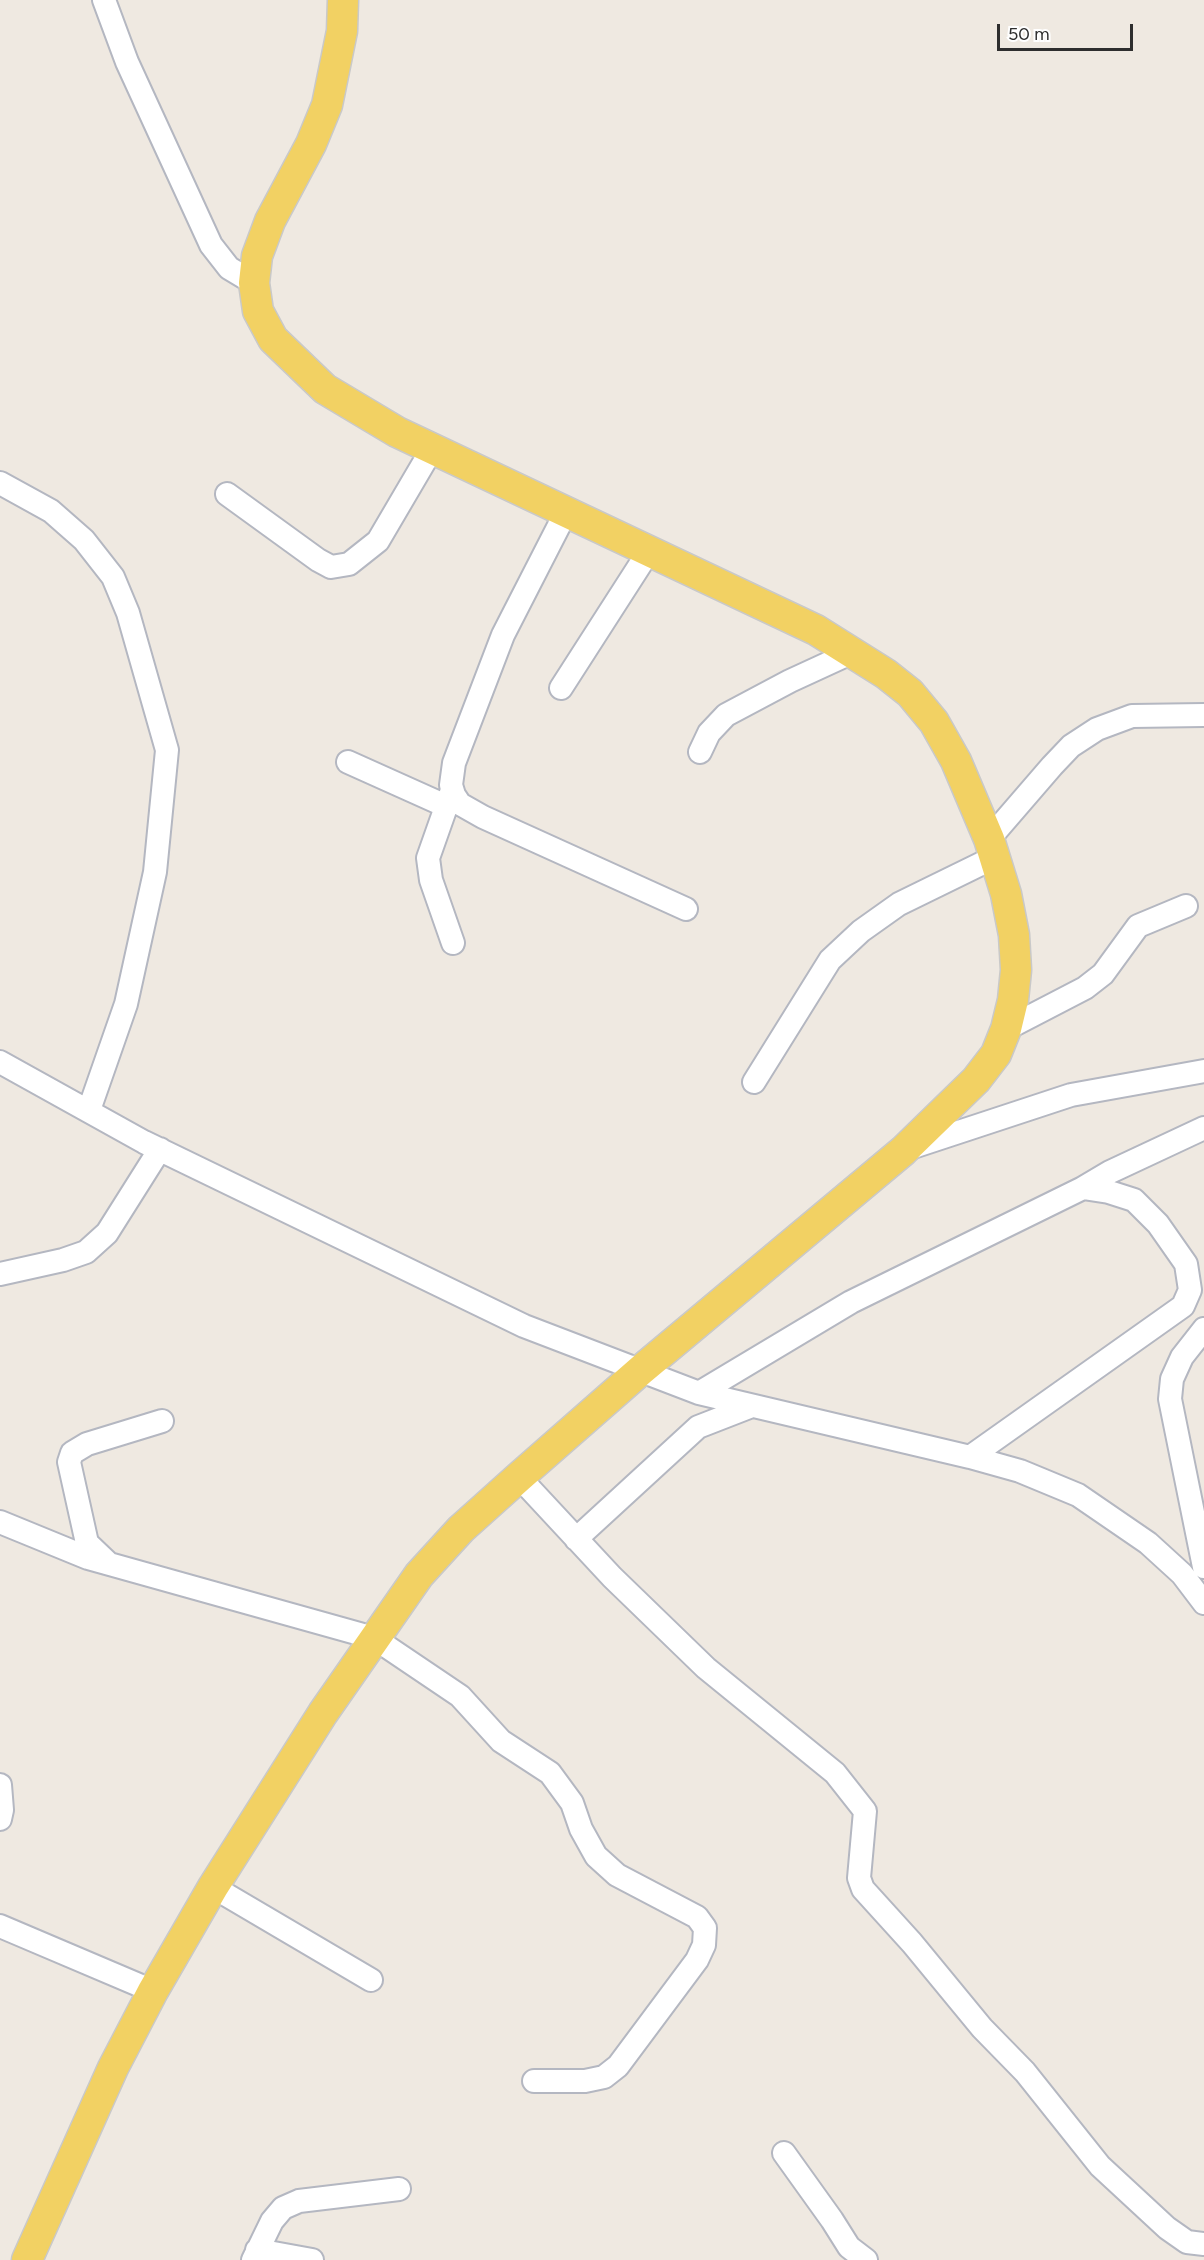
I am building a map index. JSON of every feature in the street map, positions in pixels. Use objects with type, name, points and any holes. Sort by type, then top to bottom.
[{"type":"main road","points":[[27,2260],[77,2144],[153,1991],[213,1887],[322,1713],[374,1638],[433,1560],[461,1529],[519,1477],[641,1370],[903,1151],[976,1080],[996,1054],[1006,1029],[1014,990],[1014,935],[1006,894],[992,848],[956,761],[934,722],[910,693],[853,651],[816,630],[432,449],[359,410],[325,389],[296,364],[273,339],[258,311],[254,283],[257,256],[270,221],[311,144],[327,105],[342,31],[343,0]]},
{"type":"street","points":[[105,0],[127,62],[211,245],[229,268],[254,283]]},
{"type":"street","points":[[227,494],[318,560],[331,567],[349,564],[378,541],[432,449]]},
{"type":"street","points":[[0,483],[51,511],[84,540],[113,577],[128,613],[167,750],[155,872],[126,1004],[89,1110]]},
{"type":"street","points":[[453,943],[431,880],[428,858],[449,798],[454,763],[503,635],[566,512]]},
{"type":"street","points":[[561,688],[649,551]]},
{"type":"street","points":[[700,752],[709,733],[726,716],[853,651]]},
{"type":"street","points":[[754,1082],[830,960],[861,931],[899,903],[992,848],[1058,759],[1097,729],[1132,716],[1204,715]]},
{"type":"street","points":[[348,762],[449,798],[483,817],[686,909]]},
{"type":"street","points":[[1006,1029],[1085,988],[1103,974],[1138,926],[1186,906]]},
{"type":"street","points":[[0,1062],[160,1149],[524,1326],[699,1393],[970,1457],[1020,1471],[1078,1495],[1148,1543],[1182,1574],[1204,1603]]},
{"type":"street","points":[[903,1151],[1071,1095],[1204,1071]]},
{"type":"street","points":[[699,1393],[869,1292],[1083,1188],[1110,1172],[1204,1128]]},
{"type":"street","points":[[0,1274],[63,1260],[86,1252],[107,1233],[160,1149]]},
{"type":"street","points":[[970,1457],[1183,1306],[1190,1290],[1186,1264],[1158,1224],[1134,1200],[1109,1192],[1083,1188]]},
{"type":"street","points":[[1204,1329],[1182,1357],[1172,1379],[1170,1399],[1204,1567]]},
{"type":"street","points":[[576,1539],[698,1427],[752,1406]]},
{"type":"street","points":[[109,1564],[87,1543],[69,1462],[77,1448],[162,1421]]},
{"type":"street","points":[[519,1477],[612,1577],[706,1668],[835,1773],[856,1796],[865,1811],[859,1878],[863,1889],[912,1942],[982,2028],[1025,2072],[1100,2166],[1167,2228],[1196,2249]]},
{"type":"street","points":[[0,1522],[48,1543],[109,1564],[374,1638],[460,1696],[501,1741],[550,1773],[572,1803],[581,1829],[596,1856],[617,1875],[697,1917],[705,1928],[704,1945],[697,1960],[618,2066],[604,2077],[585,2082],[534,2081]]},
{"type":"street","points":[[0,1785],[0,1819]]},
{"type":"street","points":[[213,1887],[371,1980]]},
{"type":"street","points":[[0,1926],[153,1991]]},
{"type":"street","points":[[784,2153],[849,2247],[866,2260]]},
{"type":"street","points":[[312,2260],[255,2255],[272,2222],[283,2208],[299,2201],[399,2189]]}]
